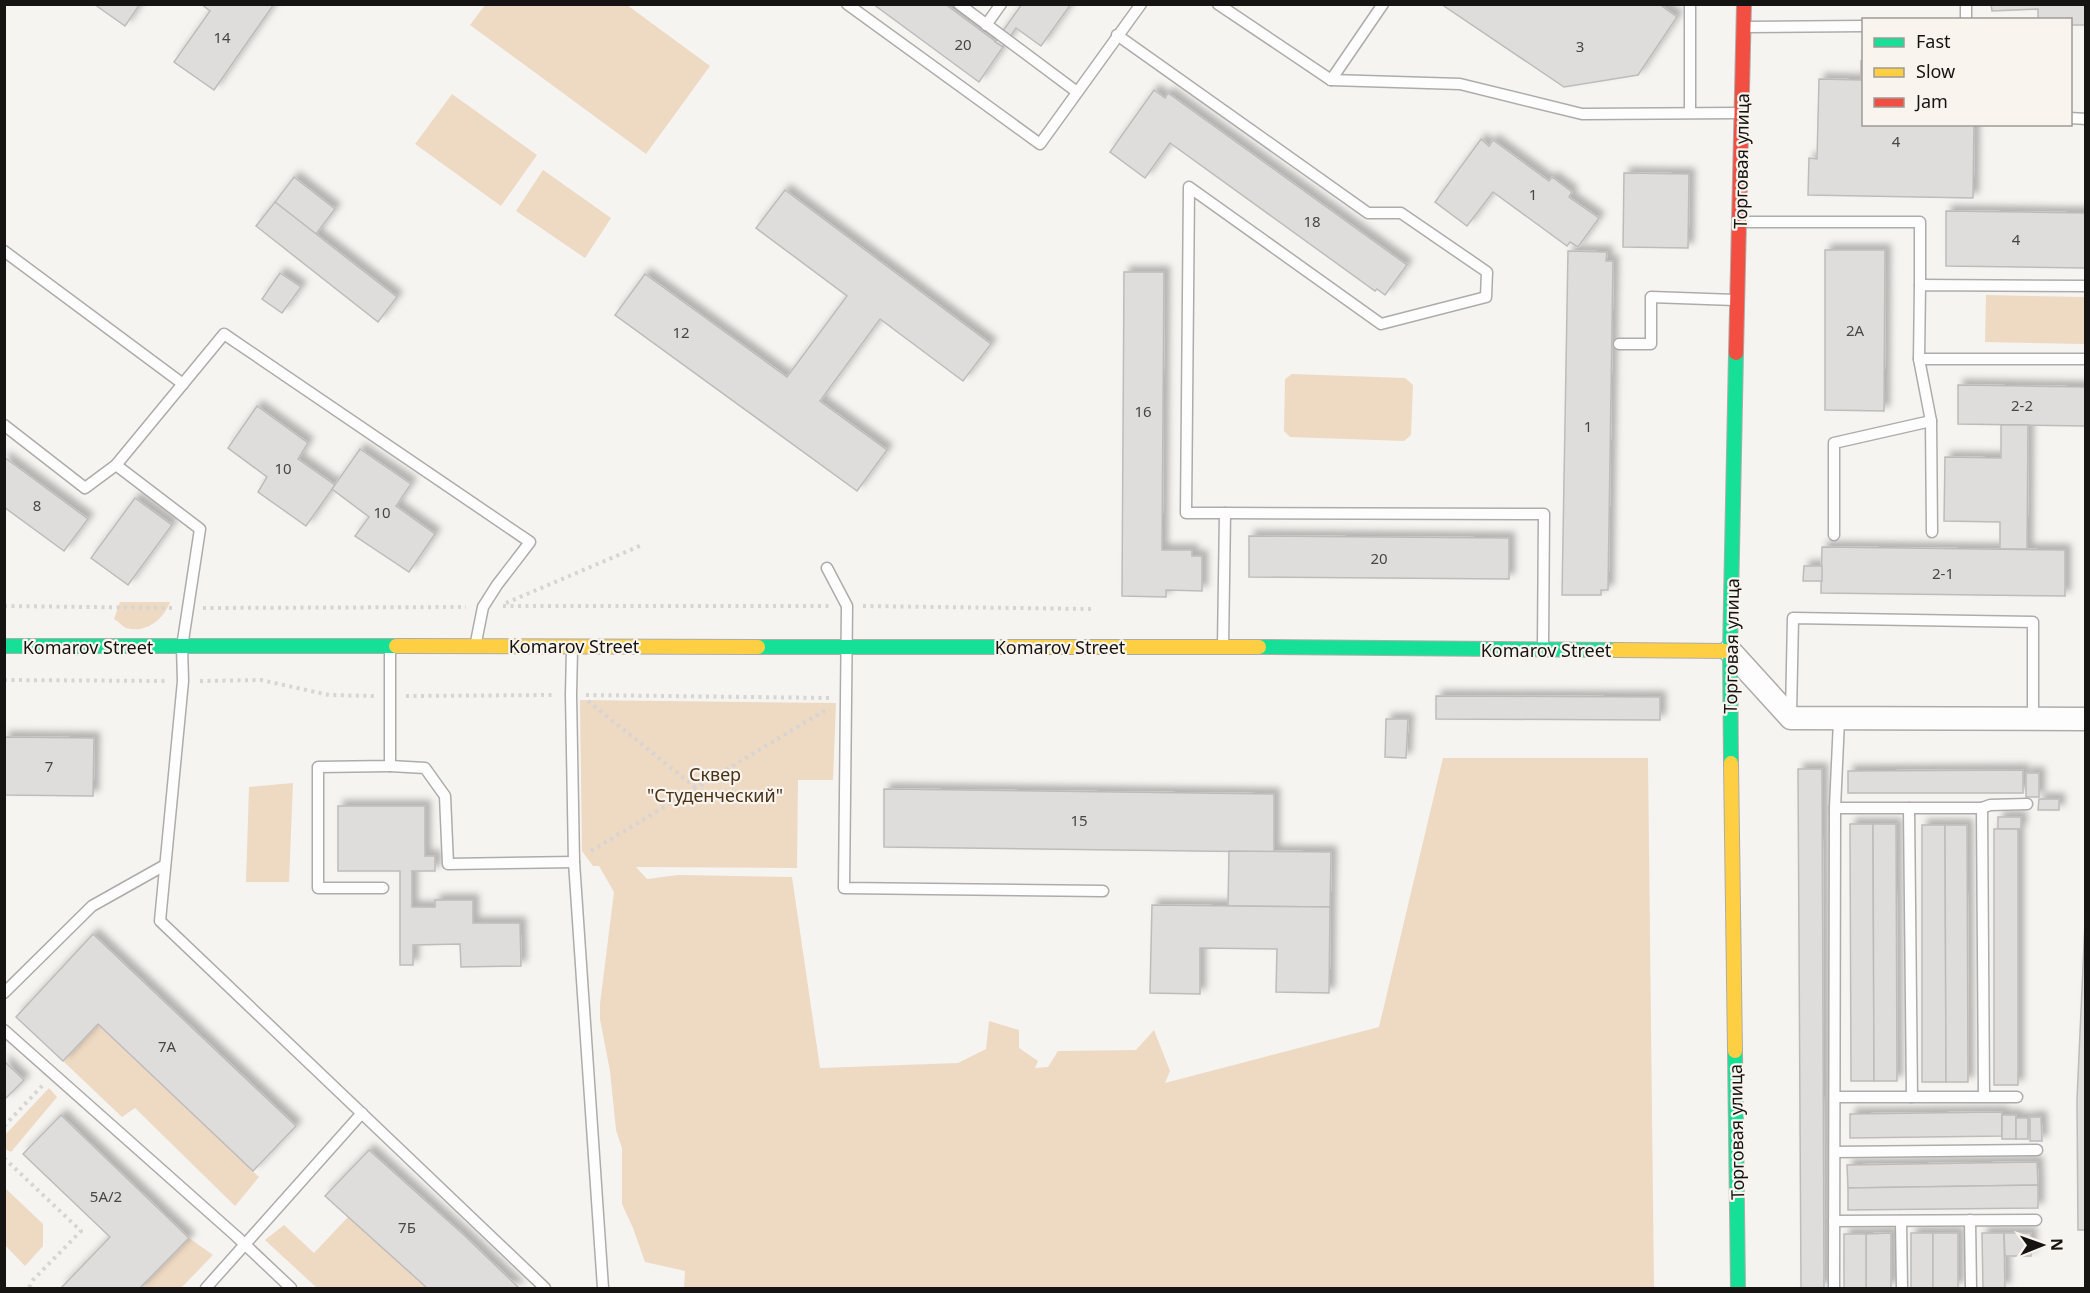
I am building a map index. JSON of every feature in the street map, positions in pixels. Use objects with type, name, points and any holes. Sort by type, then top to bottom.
[{"type":"street","name":"Торговая улица","points":[[1738,1288],[1730,651],[1744,4]]},
{"type":"street","name":"Komarov Street","points":[[4,646],[1222,647],[1730,651]]},
{"type":"street","points":[[1730,651],[1791,718],[1839,720],[2085,719]]},
{"type":"lane","points":[[847,4],[1040,144],[1141,4]]},
{"type":"lane","points":[[959,4],[1077,92]]},
{"type":"lane","points":[[986,25],[1001,4]]},
{"type":"lane","points":[[1218,4],[1331,80],[1460,84],[1582,114],[1742,113]]},
{"type":"lane","points":[[1331,80],[1383,4]]},
{"type":"lane","points":[[1690,4],[1690,112]]},
{"type":"lane","points":[[1744,27],[1862,26]]},
{"type":"lane","points":[[1117,35],[1368,213],[1401,213],[1486,272],[1486,297],[1381,324],[1189,188],[1186,513],[1544,514],[1543,650]]},
{"type":"lane","points":[[1739,222],[1920,222],[1919,359],[1931,421],[1932,532]]},
{"type":"lane","points":[[4,251],[183,384]]},
{"type":"lane","points":[[1920,285],[2085,286]]},
{"type":"lane","points":[[1619,344],[1651,344],[1651,297],[1737,300]]},
{"type":"lane","points":[[4,425],[85,488],[116,465],[224,334],[530,542],[496,585],[483,607],[475,646]]},
{"type":"lane","points":[[1919,359],[2085,359]]},
{"type":"lane","points":[[1834,535],[1834,443],[1931,421]]},
{"type":"lane","points":[[116,465],[200,529],[182,647],[183,681],[160,921],[545,1288]]},
{"type":"lane","points":[[1222,647],[1225,513]]},
{"type":"lane","points":[[827,568],[847,606],[844,888],[1103,891]]},
{"type":"lane","points":[[1791,718],[1793,618],[2033,622],[2033,719]]},
{"type":"lane","points":[[572,646],[574,862],[603,1288]]},
{"type":"lane","points":[[390,647],[390,766]]},
{"type":"lane","points":[[1834,1288],[1836,808],[1839,720]]},
{"type":"lane","points":[[383,888],[318,888],[318,767],[425,768],[445,795],[448,864],[574,862]]},
{"type":"lane","points":[[1836,808],[1982,808],[1990,805],[2027,804]]},
{"type":"lane","points":[[1909,808],[1912,1097]]},
{"type":"lane","points":[[1982,808],[1984,1096]]},
{"type":"lane","points":[[4,993],[92,906],[165,865]]},
{"type":"lane","points":[[4,1030],[291,1288]]},
{"type":"lane","points":[[1834,1097],[2017,1096]]},
{"type":"lane","points":[[206,1288],[362,1113]]},
{"type":"lane","points":[[1835,1152],[2037,1150]]},
{"type":"lane","points":[[1970,1220],[1971,1288]]},
{"type":"lane","points":[[1834,1221],[2036,1220]]},
{"type":"lane","points":[[1902,1221],[1902,1288]]},
{"type":"path","points":[[642,545],[500,605],[1092,609]]},
{"type":"path","points":[[4,606],[483,607]]},
{"type":"path","points":[[4,680],[261,680],[329,695],[571,695]]},
{"type":"path","points":[[696,788],[580,694],[845,699]]},
{"type":"path","points":[[574,862],[845,699]]},
{"type":"path","points":[[4,1126],[54,1074]]},
{"type":"path","points":[[4,1158],[81,1231],[33,1280],[29,1288]]},
{"type":"green space","points":[[485,5],[627,5],[710,66],[646,154],[470,25]]},
{"type":"green space","points":[[452,94],[537,155],[501,206],[415,144]]},
{"type":"green space","points":[[543,170],[611,218],[585,258],[516,211]]},
{"type":"green space","points":[[1986,295],[2085,297],[2085,344],[1985,342]]},
{"type":"green space","points":[[1292,374],[1405,378],[1413,385],[1411,435],[1404,441],[1290,437],[1284,431],[1285,379]]},
{"type":"green space","points":[[120,602],[170,602],[153,624],[133,629],[126,628],[114,619]]},
{"type":"green space","name":"Сквер \"Студенческий\"","points":[[580,700],[836,703],[833,780],[798,780],[797,868],[636,867],[647,879],[678,875],[792,877],[820,1068],[958,1063],[986,1049],[989,1021],[1019,1030],[1019,1048],[1038,1061],[1035,1068],[1048,1067],[1058,1051],[1136,1050],[1154,1030],[1170,1071],[1165,1083],[1379,1027],[1443,758],[1648,758],[1654,1288],[684,1288],[685,1271],[645,1262],[622,1204],[622,1148],[616,1130],[610,1071],[600,1019],[614,892],[599,866],[593,866],[582,851]]},
{"type":"green space","points":[[293,783],[289,882],[246,882],[249,787]]},
{"type":"green space","points":[[98,1024],[259,1177],[235,1206],[135,1108],[122,1117],[63,1061]]},
{"type":"green space","points":[[49,1088],[57,1097],[11,1152],[5,1149],[5,1135]]},
{"type":"green space","points":[[4,1187],[43,1224],[43,1246],[25,1266],[5,1245]]},
{"type":"green space","points":[[348,1217],[426,1288],[317,1288],[265,1240],[284,1225],[314,1253]]},
{"type":"green space","points":[[189,1238],[213,1255],[181,1288],[140,1288]]},
{"type":"building","points":[[94,4],[140,4],[125,26]]},
{"type":"building","points":[[201,4],[274,4],[214,90],[174,62],[210,11]]},
{"type":"building","points":[[873,4],[945,4],[1003,47],[979,82]]},
{"type":"building","points":[[1022,4],[1071,4],[1041,46],[1016,28],[1003,47],[995,42]]},
{"type":"building","points":[[1441,4],[1659,4],[1677,17],[1638,75],[1564,87]]},
{"type":"building","points":[[1991,4],[2086,4],[2086,25],[2072,25],[2072,18],[2038,18],[2038,9],[1992,11]]},
{"type":"building","points":[[1862,61],[1862,126],[1974,126],[1973,198],[1808,195],[1809,158],[1817,159],[1819,79],[1861,80]]},
{"type":"building","points":[[1154,90],[1165,98],[1168,93],[1407,265],[1385,295],[1377,289],[1375,291],[1170,143],[1145,178],[1110,152]]},
{"type":"building","points":[[1481,139],[1489,146],[1493,140],[1549,181],[1552,177],[1572,192],[1569,197],[1599,218],[1578,247],[1570,242],[1567,246],[1493,192],[1467,226],[1435,202]]},
{"type":"building","points":[[1624,173],[1689,174],[1688,248],[1623,247]]},
{"type":"building","points":[[294,177],[335,209],[316,234],[275,202]]},
{"type":"building","points":[[785,190],[991,344],[963,381],[880,319],[820,401],[887,450],[857,491],[615,315],[645,274],[787,377],[847,296],[756,228]]},
{"type":"building","points":[[275,202],[397,297],[378,322],[256,226]]},
{"type":"building","points":[[1946,211],[2086,213],[2086,268],[1946,266]]},
{"type":"building","points":[[1825,250],[1885,250],[1884,411],[1825,410]]},
{"type":"building","points":[[1568,251],[1607,252],[1606,261],[1613,261],[1608,590],[1601,590],[1601,595],[1562,595]]},
{"type":"building","points":[[1124,272],[1164,272],[1162,550],[1192,550],[1192,556],[1202,556],[1202,591],[1166,590],[1166,597],[1122,596]]},
{"type":"building","points":[[280,273],[301,287],[282,313],[262,299]]},
{"type":"building","points":[[1958,385],[2086,387],[2086,426],[1958,424]]},
{"type":"building","points":[[257,406],[308,443],[298,459],[335,485],[306,526],[258,492],[267,477],[228,448]]},
{"type":"building","points":[[2001,425],[2028,425],[2027,549],[2000,549],[2000,522],[1944,521],[1945,457],[2001,458]]},
{"type":"building","points":[[360,449],[411,484],[396,506],[435,534],[409,572],[355,536],[369,517],[332,489]]},
{"type":"building","points":[[4,457],[88,519],[64,551],[4,507]]},
{"type":"building","points":[[135,498],[172,525],[128,585],[91,558]]},
{"type":"building","points":[[1249,536],[1509,538],[1509,579],[1249,577]]},
{"type":"building","points":[[1822,547],[2065,550],[2065,596],[1821,593]]},
{"type":"building","points":[[1804,566],[1822,566],[1822,581],[1803,581]]},
{"type":"building","points":[[1436,696],[1660,697],[1660,720],[1436,719]]},
{"type":"building","points":[[1386,719],[1408,719],[1406,758],[1385,757]]},
{"type":"building","points":[[4,737],[94,738],[93,796],[4,795]]},
{"type":"building","points":[[1798,769],[1822,769],[1824,1288],[1801,1288]]},
{"type":"building","points":[[2023,770],[2023,793],[1848,793],[1848,771]]},
{"type":"building","points":[[2026,773],[2039,773],[2039,797],[2026,797]]},
{"type":"building","points":[[884,789],[1274,794],[1274,852],[884,847]]},
{"type":"building","points":[[2039,799],[2059,799],[2059,810],[2038,810]]},
{"type":"building","points":[[338,806],[425,806],[425,856],[435,856],[435,871],[412,871],[412,907],[435,907],[435,900],[473,900],[473,923],[520,923],[521,966],[461,967],[460,944],[413,945],[413,965],[400,965],[400,871],[338,871]]},
{"type":"building","points":[[1998,817],[2021,817],[2021,829],[1998,829]]},
{"type":"building","points":[[1850,824],[1873,824],[1874,1081],[1851,1081]]},
{"type":"building","points":[[1873,824],[1896,824],[1897,1081],[1874,1081]]},
{"type":"building","points":[[1922,825],[1945,825],[1946,1082],[1922,1082]]},
{"type":"building","points":[[1945,825],[1967,825],[1968,1082],[1946,1082]]},
{"type":"building","points":[[1994,829],[2018,829],[2018,1085],[1994,1085]]},
{"type":"building","points":[[1229,851],[1331,852],[1330,907],[1228,906]]},
{"type":"building","points":[[2086,900],[2086,1230],[2078,1230],[2077,1100]]},
{"type":"building","points":[[1152,905],[1330,907],[1329,993],[1276,992],[1277,949],[1200,948],[1200,994],[1150,993]]},
{"type":"building","points":[[93,934],[296,1126],[253,1171],[98,1024],[63,1061],[16,1017]]},
{"type":"building","points":[[4,1061],[24,1080],[4,1100]]},
{"type":"building","points":[[2002,1112],[2002,1136],[1850,1138],[1850,1114]]},
{"type":"building","points":[[61,1115],[189,1238],[140,1288],[61,1288],[110,1237],[23,1154]]},
{"type":"building","points":[[2002,1115],[2016,1115],[2016,1139],[2002,1139]]},
{"type":"building","points":[[2030,1117],[2041,1117],[2042,1141],[2030,1141]]},
{"type":"building","points":[[2016,1118],[2028,1118],[2028,1139],[2016,1139]]},
{"type":"building","points":[[369,1150],[519,1288],[427,1288],[325,1196]]},
{"type":"building","points":[[2037,1162],[2038,1185],[1848,1188],[1847,1165]]},
{"type":"building","points":[[2038,1185],[2038,1208],[1848,1210],[1848,1188]]},
{"type":"building","points":[[1891,1233],[1891,1288],[1866,1288],[1866,1234]]},
{"type":"building","points":[[1911,1233],[1933,1233],[1933,1288],[1911,1288]]},
{"type":"building","points":[[1933,1233],[1958,1233],[1958,1288],[1933,1288]]},
{"type":"building","points":[[1982,1233],[2004,1233],[2005,1288],[1983,1288]]},
{"type":"building","points":[[2004,1233],[2031,1233],[2031,1256],[2005,1256]]},
{"type":"building","points":[[1844,1234],[1866,1234],[1866,1288],[1844,1288]]},
{"type":"traffic: fast","points":[[1731,763],[1730,651],[1736,353]]},
{"type":"traffic: fast","points":[[4,646],[396,646]]},
{"type":"traffic: fast","points":[[758,647],[1003,647]]},
{"type":"traffic: fast","points":[[1259,647],[1615,650]]},
{"type":"traffic: fast","points":[[1735,1051],[1738,1288]]},
{"type":"traffic: slow","points":[[396,646],[758,647]]},
{"type":"traffic: slow","points":[[1003,647],[1259,647]]},
{"type":"traffic: slow","points":[[1615,650],[1730,651]]},
{"type":"traffic: slow","points":[[1731,763],[1735,1051]]},
{"type":"traffic: jam","points":[[1736,353],[1744,4]]}]
